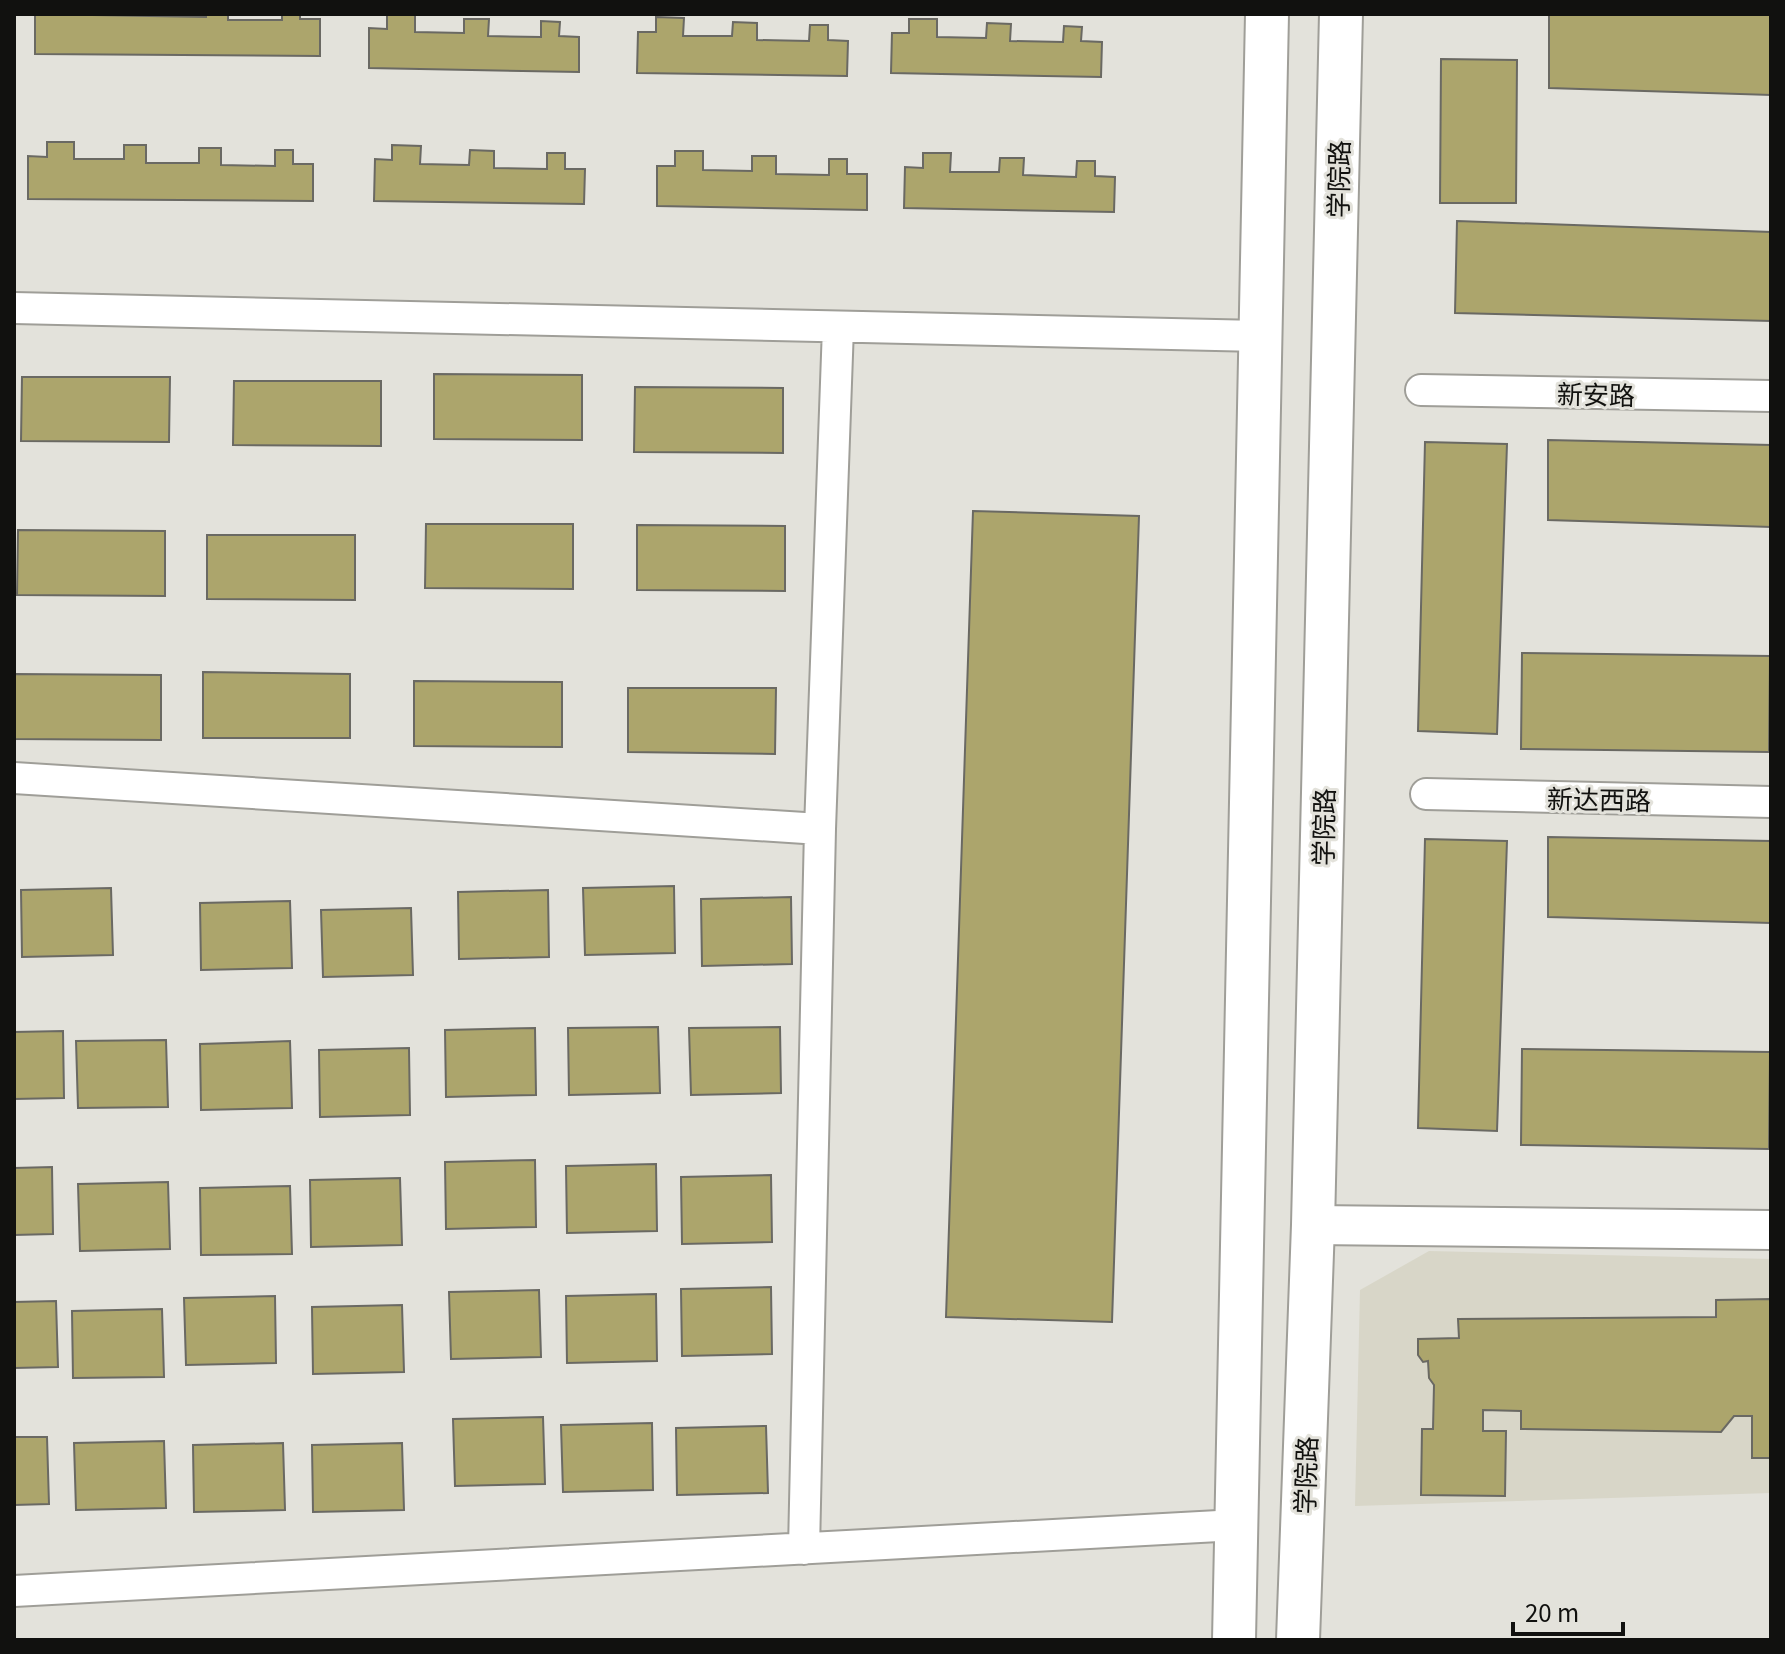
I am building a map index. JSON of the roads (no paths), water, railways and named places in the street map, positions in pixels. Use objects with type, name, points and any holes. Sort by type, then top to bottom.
[{"type":"main road","points":[[1234,1640],[1267,14]]},
{"type":"main road","name":"学院路","points":[[1298,1640],[1313,1225],[1341,14]]},
{"type":"street","points":[[14,308],[1260,336]]},
{"type":"street","points":[[804,1549],[820,829],[838,327]]},
{"type":"street","name":"新安路","points":[[1421,390],[1771,396]]},
{"type":"street","points":[[14,778],[820,829]]},
{"type":"street","name":"新达西路","points":[[1426,794],[1771,802]]},
{"type":"street","points":[[1313,1225],[1771,1230]]},
{"type":"street","points":[[14,1591],[1237,1525]]}]
